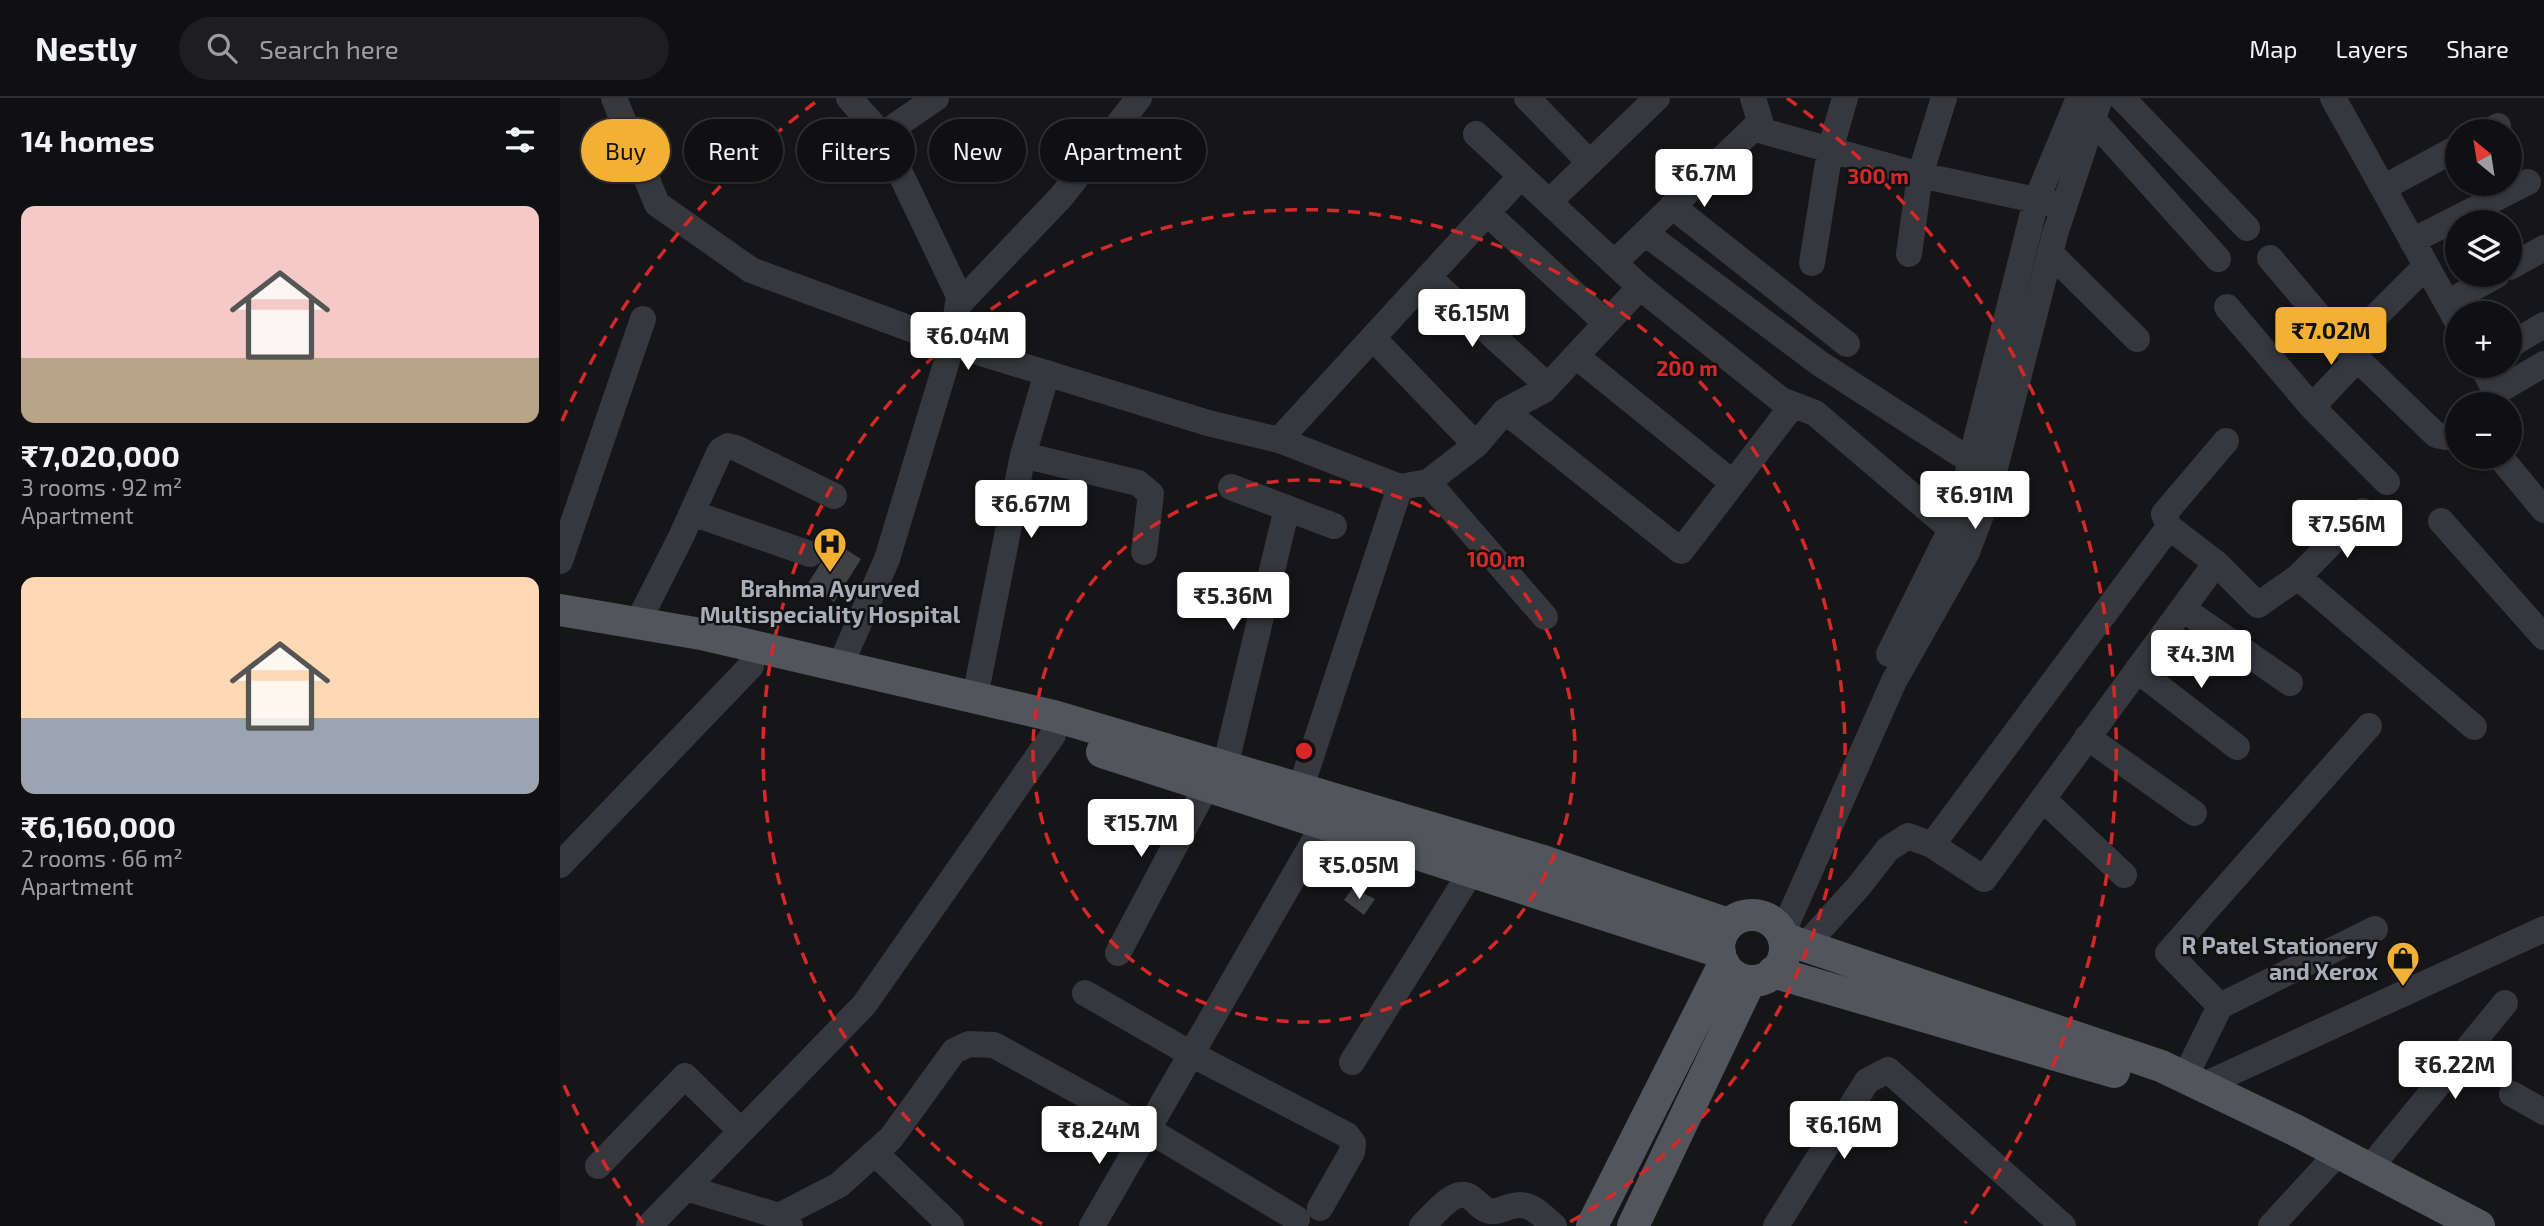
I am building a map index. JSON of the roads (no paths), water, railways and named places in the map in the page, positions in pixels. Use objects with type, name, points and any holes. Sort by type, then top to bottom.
[{"type":"main road","points":[[560,610],[701,634],[1054,716],[1216,777],[1324,824],[1471,872],[1724,947]]},
{"type":"main road","points":[[560,628],[955,709],[1216,777],[1300,790],[1540,860],[1724,947],[1732,975],[1762,976],[2154,1084],[2332,1160],[2369,1169],[2479,1226]]},
{"type":"main road","points":[[1592,1226],[1724,947],[1744,915],[1763,916],[1785,935],[2148,1062],[2194,1081],[2444,1226]]},
{"type":"main road","points":[[1633,1226],[1762,976],[1782,963],[1785,935]]},
{"type":"street","points":[[614,98],[657,204],[751,270],[952,344],[1208,423],[1279,440],[1400,486],[1428,482],[1476,445],[1505,411],[1548,386],[1640,287]]},
{"type":"street","points":[[849,98],[868,119]]},
{"type":"street","points":[[905,119],[936,98]]},
{"type":"street","points":[[958,305],[1060,197],[1139,98]]},
{"type":"street","points":[[1527,98],[1590,163]]},
{"type":"street","points":[[1812,263],[1830,150],[1845,98]]},
{"type":"street","points":[[1909,254],[1920,175],[1944,98]]},
{"type":"street","points":[[2122,98],[2247,228]]},
{"type":"street","points":[[2333,98],[2446,301]]},
{"type":"street","points":[[1549,202],[1653,99]]},
{"type":"street","points":[[1785,935],[1782,900],[1860,714],[1951,529],[1971,461],[2036,201],[2091,105]]},
{"type":"street","points":[[1785,935],[1894,681],[1975,534],[1987,499],[2049,253],[2091,105]]},
{"type":"street","points":[[2091,105],[2218,259]]},
{"type":"street","points":[[1757,110],[1763,131],[1920,175],[2063,206]]},
{"type":"street","points":[[1614,263],[1672,206],[1757,110]]},
{"type":"street","points":[[1476,134],[1640,287],[1781,400],[1815,413],[1951,529]]},
{"type":"street","points":[[2383,188],[2445,154]]},
{"type":"street","points":[[1279,440],[1521,176]]},
{"type":"street","points":[[840,666],[887,559],[952,344],[958,305],[959,296],[904,182]]},
{"type":"street","points":[[2412,241],[2528,182]]},
{"type":"street","points":[[1672,206],[1847,344]]},
{"type":"street","points":[[1487,213],[1606,323]]},
{"type":"street","points":[[1645,233],[1819,363],[1971,461]]},
{"type":"street","points":[[2522,260],[2544,248]]},
{"type":"street","points":[[2049,253],[2137,339]]},
{"type":"street","points":[[2270,258],[2351,353],[2436,435],[2445,437]]},
{"type":"street","points":[[2312,407],[2351,353],[2426,266]]},
{"type":"street","points":[[1428,277],[1548,386]]},
{"type":"street","points":[[2465,301],[2482,287]]},
{"type":"street","points":[[2227,307],[2312,407],[2387,482]]},
{"type":"street","points":[[560,561],[643,319]]},
{"type":"street","points":[[2522,338],[2544,325]]},
{"type":"street","points":[[1373,338],[1476,445]]},
{"type":"street","points":[[1576,356],[1733,483]]},
{"type":"street","points":[[2500,392],[2544,365]]},
{"type":"street","points":[[975,697],[1023,455],[1047,373]]},
{"type":"street","points":[[1505,411],[1681,551],[1793,405]]},
{"type":"street","points":[[2226,441],[2164,514],[2169,527],[2216,564],[2258,605],[2298,577],[2363,510]]},
{"type":"street","points":[[637,624],[720,451],[728,446],[736,448],[834,496]]},
{"type":"street","points":[[1023,455],[1138,483],[1146,488],[1151,494],[1144,552]]},
{"type":"street","points":[[2510,469],[2544,510]]},
{"type":"street","points":[[1428,482],[1545,617]]},
{"type":"street","points":[[1300,790],[1400,486]]},
{"type":"street","points":[[1231,487],[1334,526]]},
{"type":"street","points":[[1118,953],[1216,777],[1287,508]]},
{"type":"street","points":[[692,513],[810,554]]},
{"type":"street","points":[[2441,521],[2544,637]]},
{"type":"street","points":[[1932,845],[2169,527]]},
{"type":"street","points":[[1785,935],[1859,886],[1888,849],[1908,836],[1932,845],[1984,879],[2216,564]]},
{"type":"street","points":[[2298,577],[2474,727]]},
{"type":"street","points":[[2183,609],[2290,683]]},
{"type":"street","points":[[560,865],[751,666]]},
{"type":"street","points":[[2137,670],[2237,747]]},
{"type":"street","points":[[2220,1006],[2168,953],[2369,726]]},
{"type":"street","points":[[649,1226],[864,1005],[1053,735]]},
{"type":"street","points":[[2087,737],[2194,813]]},
{"type":"street","points":[[2044,800],[2124,875]]},
{"type":"street","points":[[1101,1223],[1147,1129],[1324,824]]},
{"type":"street","points":[[1352,1062],[1471,872]]},
{"type":"street","points":[[2194,1081],[2220,1006],[2375,929]]},
{"type":"street","points":[[2194,1081],[2544,929]]},
{"type":"street","points":[[686,1188],[785,1221],[839,1185],[891,1138],[954,1051],[969,1044],[994,1045],[1308,1213],[1352,1152],[1353,1143],[1348,1135],[1191,1054],[1084,993]]},
{"type":"street","points":[[2369,1169],[2505,1003]]},
{"type":"street","points":[[1782,1224],[1867,1081],[1888,1070],[2063,1226]]},
{"type":"street","points":[[598,1166],[685,1076],[741,1131]]},
{"type":"street","points":[[2512,1094],[2544,1112]]},
{"type":"street","points":[[875,1153],[951,1226]]},
{"type":"street","points":[[2272,1226],[2332,1160]]},
{"type":"street","points":[[1422,1226],[1455,1196],[1464,1195],[1486,1210],[1495,1212],[1518,1204],[1529,1206],[1554,1226]]},
{"type":"place","name":"Brahma Ayurved Multispeciality Hospital","points":[[830,574]]},
{"type":"place","name":"R Patel Stationery and Xerox","points":[[2403,988]]}]
